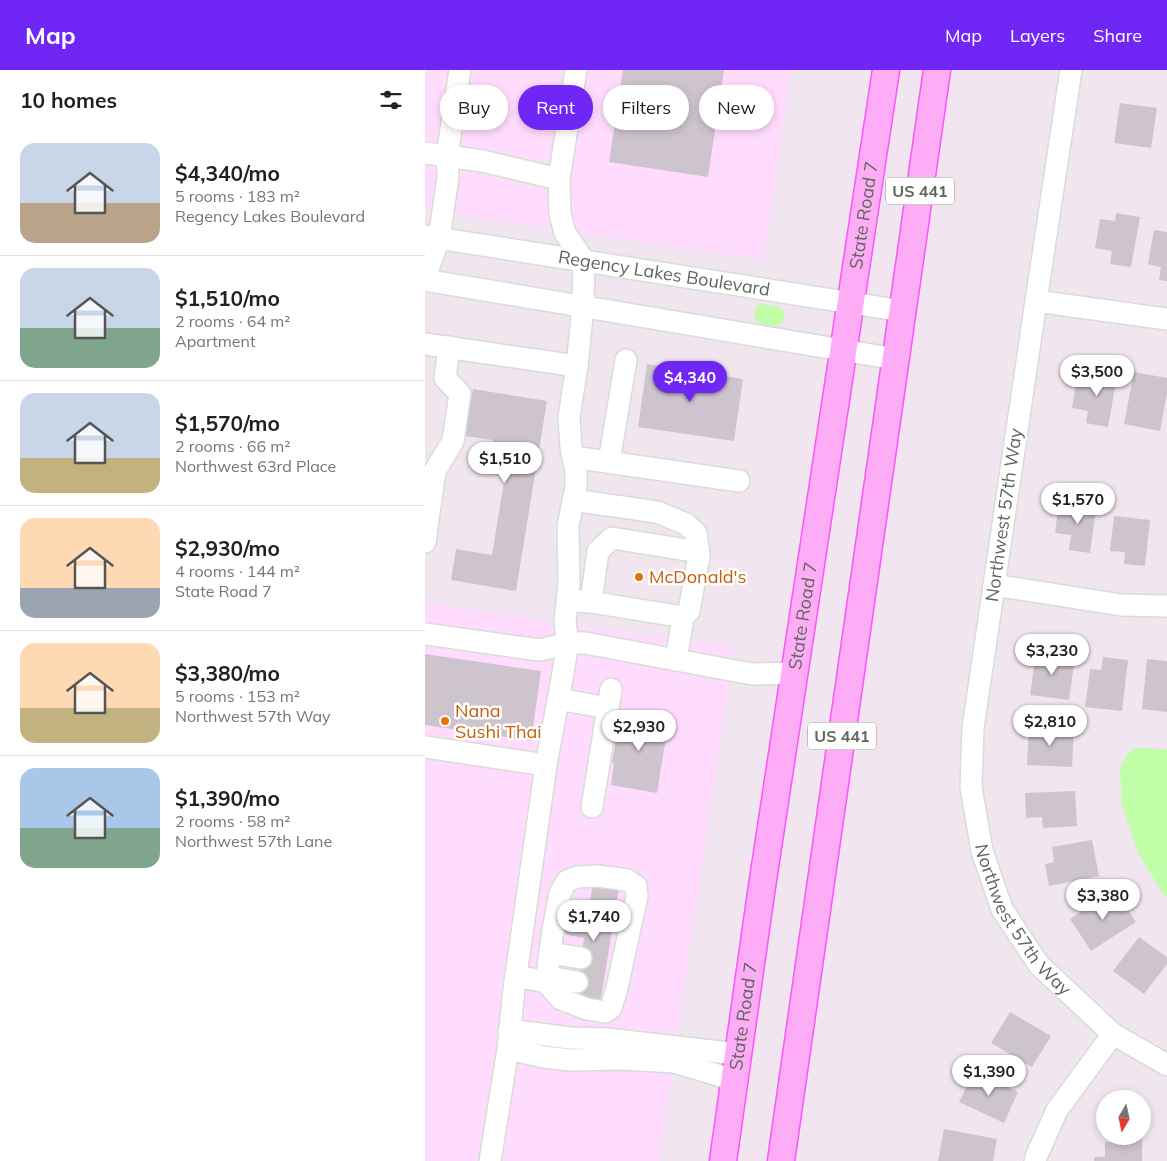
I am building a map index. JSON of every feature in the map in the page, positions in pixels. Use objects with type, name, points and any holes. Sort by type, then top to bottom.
[{"type":"main road","name":"State Road 7","points":[[723,1161],[794,673],[886,70]]},
{"type":"main road","name":"US 441","points":[[781,1161],[937,70]]},
{"type":"street","points":[[460,70],[447,156],[448,178],[432,237],[425,278],[583,307],[896,359]]},
{"type":"street","points":[[490,1161],[509,1039],[546,765],[568,644],[565,622],[569,584],[568,526],[576,487],[569,417],[583,307],[584,261],[565,233],[560,214],[559,179],[576,70]]},
{"type":"street","name":"Northwest 57th Way","points":[[1071,70],[973,728],[971,786],[982,851],[1002,909],[1039,965],[1113,1034],[1167,1065]]},
{"type":"street","points":[[425,153],[481,161],[559,179]]},
{"type":"street","name":"Regency Lakes Boulevard","points":[[432,237],[903,311]]},
{"type":"street","points":[[1036,301],[1167,320]]},
{"type":"street","points":[[425,344],[577,366]]},
{"type":"street","points":[[425,542],[435,471],[453,441],[460,394],[445,378],[449,347]]},
{"type":"street","points":[[609,462],[626,360]]},
{"type":"street","points":[[573,456],[739,481]]},
{"type":"street","points":[[573,500],[657,512],[686,524],[696,533],[699,552],[689,611],[683,618],[676,660]]},
{"type":"street","points":[[591,602],[598,551],[611,538],[699,552]]},
{"type":"street","points":[[994,585],[1121,605],[1167,606]]},
{"type":"street","points":[[567,600],[591,602],[683,618]]},
{"type":"street","points":[[425,634],[540,650],[568,644],[585,643],[753,674],[794,673]]},
{"type":"street","points":[[559,699],[610,698],[592,806]]},
{"type":"street","points":[[425,747],[546,765]]},
{"type":"street","points":[[607,1039],[610,994],[615,964],[637,896],[636,886],[627,880],[598,876],[577,877],[567,881],[560,893],[547,980],[561,999],[587,1009],[605,1012],[610,994]]},
{"type":"street","points":[[550,954],[581,958]]},
{"type":"street","points":[[516,976],[577,982]]},
{"type":"street","points":[[1035,1161],[1057,1110],[1113,1034]]},
{"type":"street","points":[[509,1039],[607,1039],[738,1054]]},
{"type":"street","points":[[509,1039],[544,1057],[570,1060],[623,1059],[674,1062],[735,1080]]},
{"type":"shaded area","points":[[425,70],[791,70],[764,260],[425,210]]},
{"type":"shaded area","points":[[760,304],[779,307],[784,312],[783,322],[777,326],[758,323],[754,318],[756,308]]},
{"type":"shaded area","points":[[425,603],[734,648],[659,1161],[425,1161]]},
{"type":"shaded area","points":[[1136,748],[1167,750],[1167,897],[1139,855],[1122,805],[1120,769],[1126,755]]},
{"type":"building","points":[[623,70],[724,70],[722,85],[699,85],[699,130],[715,130],[708,177],[609,162],[614,130],[689,130],[689,85],[621,85]]},
{"type":"building","points":[[1120,103],[1157,108],[1151,148],[1114,143]]},
{"type":"building","points":[[1116,213],[1140,217],[1131,267],[1110,264],[1112,251],[1095,248],[1100,219],[1115,221]]},
{"type":"building","points":[[1154,230],[1167,232],[1167,281],[1159,280],[1161,267],[1148,264]]},
{"type":"building","points":[[647,364],[743,379],[734,441],[638,427]]},
{"type":"building","points":[[1095,367],[1118,371],[1108,427],[1086,423],[1088,411],[1072,408],[1076,383],[1092,386]]},
{"type":"building","points":[[1134,372],[1167,378],[1167,393],[1160,431],[1124,424]]},
{"type":"building","points":[[473,389],[547,401],[516,591],[451,580],[456,549],[492,555],[509,451],[492,448],[493,440],[465,436]]},
{"type":"building","points":[[1076,499],[1097,502],[1090,553],[1069,550],[1071,535],[1055,533],[1058,509],[1074,511]]},
{"type":"building","points":[[1114,516],[1150,520],[1145,566],[1124,564],[1125,552],[1110,551]]},
{"type":"building","points":[[1036,653],[1075,658],[1069,700],[1030,695]]},
{"type":"building","points":[[425,654],[541,671],[531,741],[425,725]]},
{"type":"building","points":[[1103,657],[1128,660],[1122,711],[1085,707],[1090,669],[1101,670]]},
{"type":"building","points":[[1147,659],[1167,661],[1167,712],[1142,709]]},
{"type":"building","points":[[623,711],[669,719],[657,793],[611,785],[614,763],[612,763]]},
{"type":"building","points":[[1029,726],[1074,729],[1072,767],[1027,765]]},
{"type":"building","points":[[1075,791],[1077,826],[1043,828],[1042,817],[1026,818],[1025,793]]},
{"type":"building","points":[[1092,840],[1099,876],[1049,886],[1045,864],[1054,862],[1052,847]]},
{"type":"building","points":[[593,884],[619,888],[600,1004],[574,1000],[584,938],[564,934],[567,914],[587,917]]},
{"type":"building","points":[[1114,890],[1136,922],[1091,951],[1070,919]]},
{"type":"building","points":[[1139,937],[1167,957],[1167,964],[1144,994],[1113,971]]},
{"type":"building","points":[[1010,1012],[1051,1036],[1032,1067],[991,1043]]},
{"type":"building","points":[[974,1072],[1018,1092],[1004,1123],[959,1102]]},
{"type":"building","points":[[944,1129],[997,1139],[993,1161],[938,1161]]},
{"type":"building","points":[[1105,1145],[1142,1145],[1142,1161],[1094,1161],[1094,1157],[1105,1157]]},
{"type":"tunnel","points":[[581,958],[607,962]]},
{"type":"tunnel","points":[[577,982],[603,986]]},
{"type":"place","name":"McDonald's","points":[[639,577]]},
{"type":"place","name":"Nana Sushi Thai","points":[[445,721]]}]
